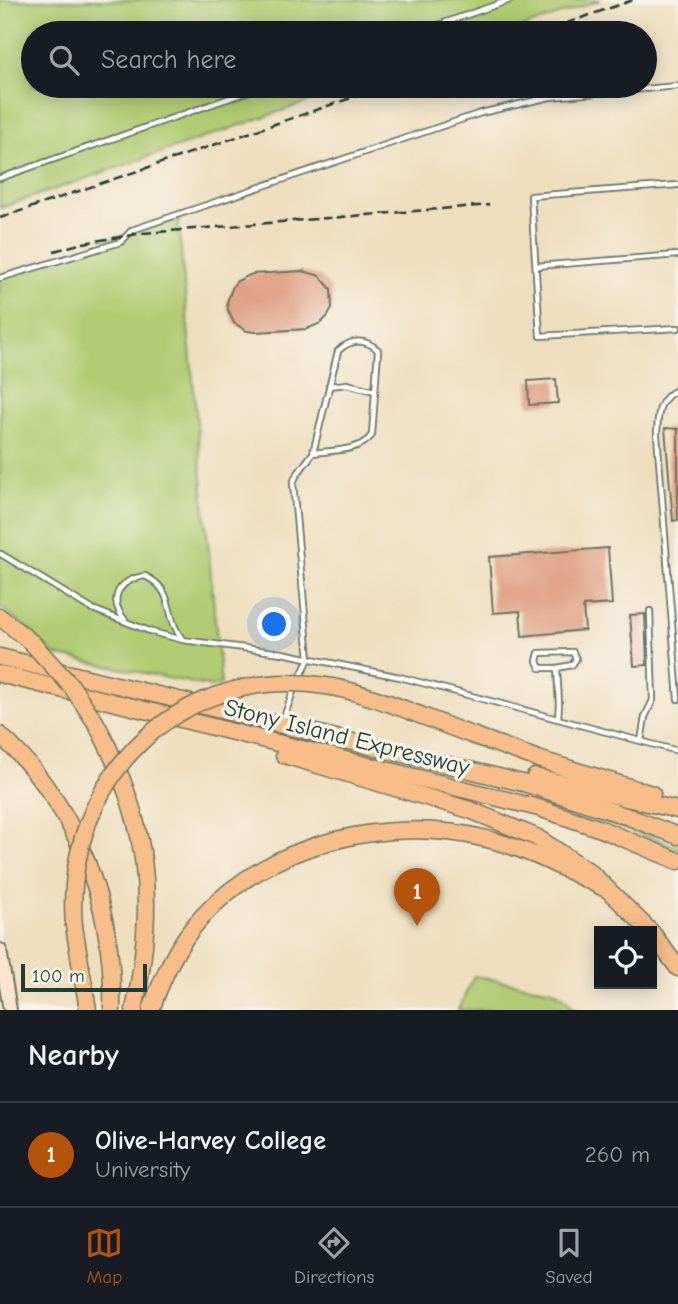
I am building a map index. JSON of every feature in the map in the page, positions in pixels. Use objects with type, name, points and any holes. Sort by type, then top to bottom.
[{"type":"highway","points":[[0,617],[32,643],[72,687],[112,753],[129,794],[143,851],[147,888],[147,933],[134,1010]]},
{"type":"highway","name":"Stony Island Expressway","points":[[0,657],[523,783],[629,817],[678,836]]},
{"type":"highway","name":"Stony Island Expressway","points":[[0,674],[538,808],[601,829],[678,861]]},
{"type":"highway","points":[[88,1010],[74,926],[73,883],[76,859],[92,810],[105,785],[131,753],[162,725],[185,709],[234,690],[262,684],[326,685],[376,700],[538,759],[678,802]]},
{"type":"highway","points":[[231,732],[261,748],[470,810],[536,837],[590,872],[645,926]]},
{"type":"highway","points":[[0,735],[35,770],[50,790],[76,835],[88,863],[108,942],[112,968],[112,1010]]},
{"type":"highway","points":[[396,752],[436,754],[678,810]]},
{"type":"highway","points":[[151,1010],[177,951],[201,918],[218,901],[235,886],[266,867],[322,844],[393,831],[418,830],[465,835],[531,853],[604,888]]},
{"type":"highway","points":[[657,940],[678,968]]},
{"type":"street","points":[[0,950],[10,1010]]},
{"type":"lane","points":[[450,21],[510,0]]},
{"type":"lane","points":[[657,88],[678,86]]},
{"type":"lane","points":[[0,178],[230,98]]},
{"type":"lane","points":[[0,278],[121,242],[132,230],[481,113],[546,98]]},
{"type":"lane","points":[[678,185],[531,196],[540,336],[678,328]]},
{"type":"lane","points":[[536,266],[678,255]]},
{"type":"lane","points":[[282,724],[292,694],[309,659],[292,484],[313,453],[338,351],[345,344],[354,341],[365,342],[378,349],[372,435],[367,442],[356,447],[313,453]]},
{"type":"lane","points":[[329,387],[347,384],[375,391]]},
{"type":"lane","points":[[678,389],[666,395],[658,411],[657,435],[678,699]]},
{"type":"lane","points":[[1,554],[90,608],[152,632],[183,640],[309,659],[400,677],[678,751]]},
{"type":"lane","points":[[127,622],[117,610],[118,592],[124,583],[145,576],[162,587],[172,621],[183,640]]},
{"type":"lane","points":[[641,741],[645,717],[653,700],[650,611]]},
{"type":"lane","points":[[573,652],[576,659],[572,665],[556,668],[540,668],[537,661],[539,653],[573,652]]},
{"type":"lane","points":[[556,668],[558,719]]},
{"type":"green space","points":[[0,0],[601,0],[541,21],[21,21],[21,98],[319,98],[0,208]]},
{"type":"green space","points":[[178,218],[221,684],[212,687],[55,655],[32,632],[0,607],[0,275]]},
{"type":"green space","points":[[572,806],[678,846],[678,851],[567,808]]},
{"type":"green space","points":[[474,976],[553,990],[576,1010],[458,1010]]},
{"type":"building","points":[[303,271],[320,276],[331,289],[332,308],[321,323],[307,329],[256,332],[247,331],[234,323],[227,302],[237,281],[252,274]]},
{"type":"building","points":[[556,379],[558,403],[529,405],[528,381]]},
{"type":"building","points":[[665,428],[678,429],[678,520],[673,521]]},
{"type":"building","points":[[608,548],[612,604],[583,606],[585,630],[522,636],[520,611],[493,613],[489,557]]},
{"type":"building","points":[[645,614],[647,665],[634,666],[630,615]]},
{"type":"railway","points":[[573,21],[633,0]]},
{"type":"railway","points":[[0,218],[351,98]]},
{"type":"railway","points":[[54,251],[83,243],[144,233],[489,205]]},
{"type":"place","name":"Olive-Harvey College","points":[[417,926]]}]
